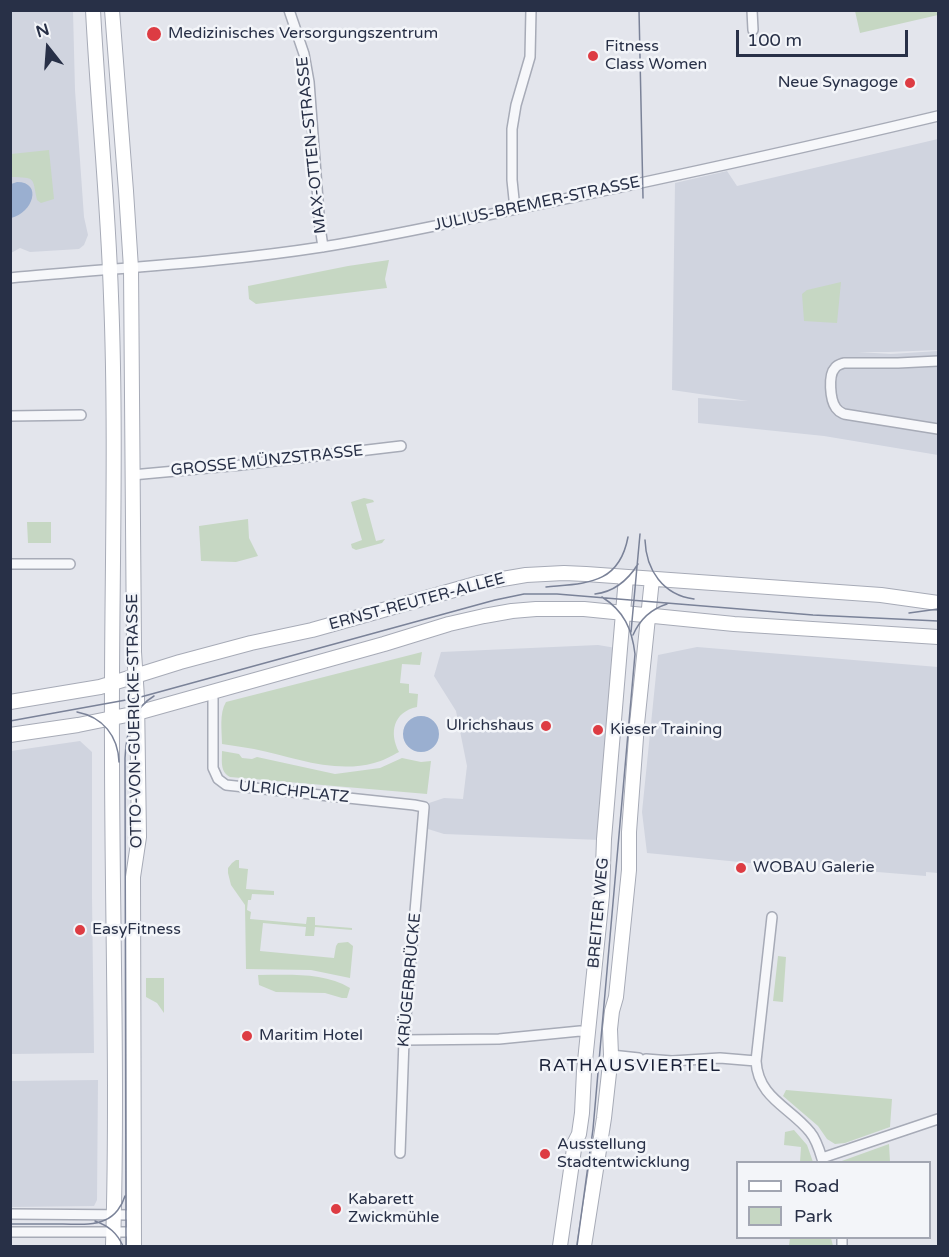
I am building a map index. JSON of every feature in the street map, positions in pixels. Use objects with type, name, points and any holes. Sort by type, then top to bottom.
[{"type":"street","name":"OTTO-VON-GUERICKE-STRASSE","points":[[93,10],[110,269],[114,483],[113,1246]]},
{"type":"street","name":"OTTO-VON-GUERICKE-STRASSE","points":[[112,10],[131,268],[134,652],[139,837],[133,877],[134,1246]]},
{"type":"street","name":"MAX-OTTEN-STRASSE","points":[[289,10],[304,54],[309,82],[323,247]]},
{"type":"street","points":[[515,209],[512,180],[512,129],[516,105],[530,57],[531,10]]},
{"type":"street","points":[[752,10],[753,30]]},
{"type":"street","name":"JULIUS-BREMER-STRASSE","points":[[131,268],[237,259],[323,247],[620,188],[939,116]]},
{"type":"street","points":[[10,278],[131,268]]},
{"type":"street","points":[[939,361],[844,363],[838,365],[833,371],[831,387],[834,405],[844,414],[939,429]]},
{"type":"street","points":[[10,416],[81,416]]},
{"type":"street","name":"GROSSE MÜNZSTRASSE","points":[[132,475],[402,446]]},
{"type":"street","points":[[10,564],[70,564]]},
{"type":"street","name":"ERNST-REUTER-ALLEE","points":[[10,702],[100,687],[180,662],[312,630],[488,581],[511,577],[575,573],[881,596],[939,603]]},
{"type":"street","name":"BREITER WEG","points":[[560,1246],[575,1142],[579,1134],[582,1113],[584,1071],[602,895],[626,577]]},
{"type":"street","name":"BREITER WEG","points":[[584,1246],[604,1118],[611,1055],[610,1029],[616,997],[628,877],[628,832],[652,579]]},
{"type":"street","name":"ERNST-REUTER-ALLEE","points":[[10,735],[112,718],[384,644],[449,624],[493,614],[536,609],[584,609],[734,624],[939,637]]},
{"type":"street","points":[[112,718],[117,702],[135,676]]},
{"type":"street","name":"ULRICHPLATZ","points":[[211,692],[213,699],[213,768],[218,779],[226,785],[414,804],[424,807]]},
{"type":"street","name":"KRÜGERBRÜCKE","points":[[400,1154],[404,1040],[424,807]]},
{"type":"street","points":[[772,917],[756,1061],[758,1076],[777,1102],[812,1133],[822,1160],[939,1119]]},
{"type":"street","points":[[404,1040],[499,1039],[589,1032]]},
{"type":"street","points":[[611,1055],[672,1061],[720,1058],[756,1061]]},
{"type":"street","points":[[10,1214],[134,1215]]},
{"type":"street","points":[[10,1232],[134,1232]]},
{"type":"shaded area","points":[[11,11],[73,11],[75,90],[84,217],[88,235],[84,245],[79,249],[30,252],[20,248],[11,253]]},
{"type":"shaded area","points":[[938,139],[938,350],[858,352],[891,354],[938,351],[938,455],[824,436],[698,423],[698,398],[748,401],[672,390],[675,183],[727,171],[737,186]]},
{"type":"shaded area","name":"Ulrichshaus","points":[[598,645],[616,648],[601,840],[444,834],[428,829],[429,803],[444,798],[463,799],[467,766],[456,711],[434,676],[441,652]]},
{"type":"shaded area","points":[[697,647],[938,667],[938,873],[926,872],[926,876],[805,866],[805,864],[784,861],[760,864],[647,853],[642,812],[658,655]]},
{"type":"shaded area","points":[[80,741],[92,752],[94,1053],[11,1054],[11,751]]},
{"type":"shaded area","points":[[98,1080],[97,1200],[94,1206],[11,1207],[11,1081]]},
{"type":"green space","points":[[855,11],[938,11],[938,15],[860,33]]},
{"type":"green space","points":[[49,150],[54,199],[41,203],[37,200],[32,180],[11,177],[11,154]]},
{"type":"green space","points":[[389,260],[385,279],[387,288],[256,304],[249,299],[248,286]]},
{"type":"green space","points":[[841,282],[837,323],[804,321],[802,294],[807,290]]},
{"type":"green space","points":[[364,498],[374,502],[366,504],[376,541],[385,539],[382,543],[356,550],[351,544],[362,540],[351,502]]},
{"type":"green space","points":[[248,519],[249,538],[258,556],[236,562],[201,561],[199,526]]},
{"type":"green space","points":[[27,522],[51,522],[51,543],[28,543]]},
{"type":"green space","points":[[422,652],[420,665],[402,664],[400,683],[409,684],[409,693],[418,694],[417,707],[403,713],[398,718],[394,738],[399,752],[384,760],[359,766],[329,766],[222,744],[222,717],[226,702]]},
{"type":"green space","points":[[222,751],[239,754],[242,758],[257,757],[335,774],[380,768],[402,758],[421,762],[431,761],[427,794],[230,777],[223,769]]},
{"type":"green space","points":[[239,860],[239,868],[248,869],[246,889],[274,891],[274,895],[252,894],[251,900],[248,900],[247,910],[251,912],[250,919],[306,924],[307,917],[315,917],[315,925],[352,928],[352,930],[315,927],[314,936],[305,936],[306,927],[263,923],[260,951],[334,958],[338,943],[348,942],[353,946],[350,978],[311,970],[246,969],[245,905],[231,885],[228,873],[228,868]]},
{"type":"green space","points":[[778,956],[786,957],[783,1002],[773,1001]]},
{"type":"green space","points":[[258,975],[317,977],[329,979],[350,988],[347,998],[325,993],[276,992],[259,985]]},
{"type":"green space","points":[[146,978],[164,978],[164,1013],[157,1003],[146,997]]},
{"type":"green space","points":[[786,1090],[892,1099],[890,1127],[845,1143],[835,1144],[783,1096]]},
{"type":"green space","points":[[794,1130],[807,1145],[813,1161],[800,1161],[801,1147],[784,1145],[785,1132]]},
{"type":"green space","points":[[889,1144],[890,1161],[842,1161]]},
{"type":"green space","points":[[790,1239],[831,1239],[833,1246],[789,1246]]},
{"type":"water","points":[[25,183],[30,187],[32,198],[25,210],[11,218],[11,184]]},
{"type":"water","points":[[421,716],[433,722],[439,734],[433,746],[421,752],[409,746],[403,734],[409,722]]},
{"type":"tram line","points":[[639,10],[643,198]]},
{"type":"tram line","points":[[631,632],[640,534]]},
{"type":"tram line","points":[[546,587],[587,582],[609,573],[624,553],[628,537]]},
{"type":"tram line","points":[[645,540],[649,561],[658,579],[673,592],[694,599]]},
{"type":"tram line","points":[[595,594],[608,591],[620,584],[638,564]]},
{"type":"tram line","points":[[10,721],[137,698],[524,594],[557,594],[813,615],[938,621]]},
{"type":"tram line","points":[[577,1246],[593,1129],[635,654],[626,621],[616,608],[602,597]]},
{"type":"tram line","points":[[633,635],[647,615],[667,604]]},
{"type":"tram line","points":[[909,613],[938,609]]},
{"type":"tram line","points":[[126,1246],[125,758],[129,731],[135,715],[146,701],[154,696]]},
{"type":"tram line","points":[[77,712],[94,718],[107,729],[116,744],[119,762]]},
{"type":"tram line","points":[[10,1224],[100,1222],[115,1213],[125,1196]]},
{"type":"tram line","points":[[95,1221],[112,1230],[123,1246]]},
{"type":"place","name":"Medizinisches Versorgungszentrum","points":[[154,34]]},
{"type":"place","name":"Fitness Class Women","points":[[593,56]]},
{"type":"place","name":"Neue Synagoge","points":[[910,83]]},
{"type":"place","name":"Ulrichshaus","points":[[546,726]]},
{"type":"place","name":"Kieser Training","points":[[598,730]]},
{"type":"place","name":"WOBAU Galerie","points":[[741,868]]},
{"type":"place","name":"EasyFitness","points":[[80,930]]},
{"type":"place","name":"Maritim Hotel","points":[[247,1036]]},
{"type":"place","name":"Ausstellung Stadtentwicklung","points":[[545,1154]]},
{"type":"place","name":"Kabarett Zwickmühle","points":[[336,1209]]},
{"type":"district","name":"RATHAUSVIERTEL","points":[[630,1066]]}]
